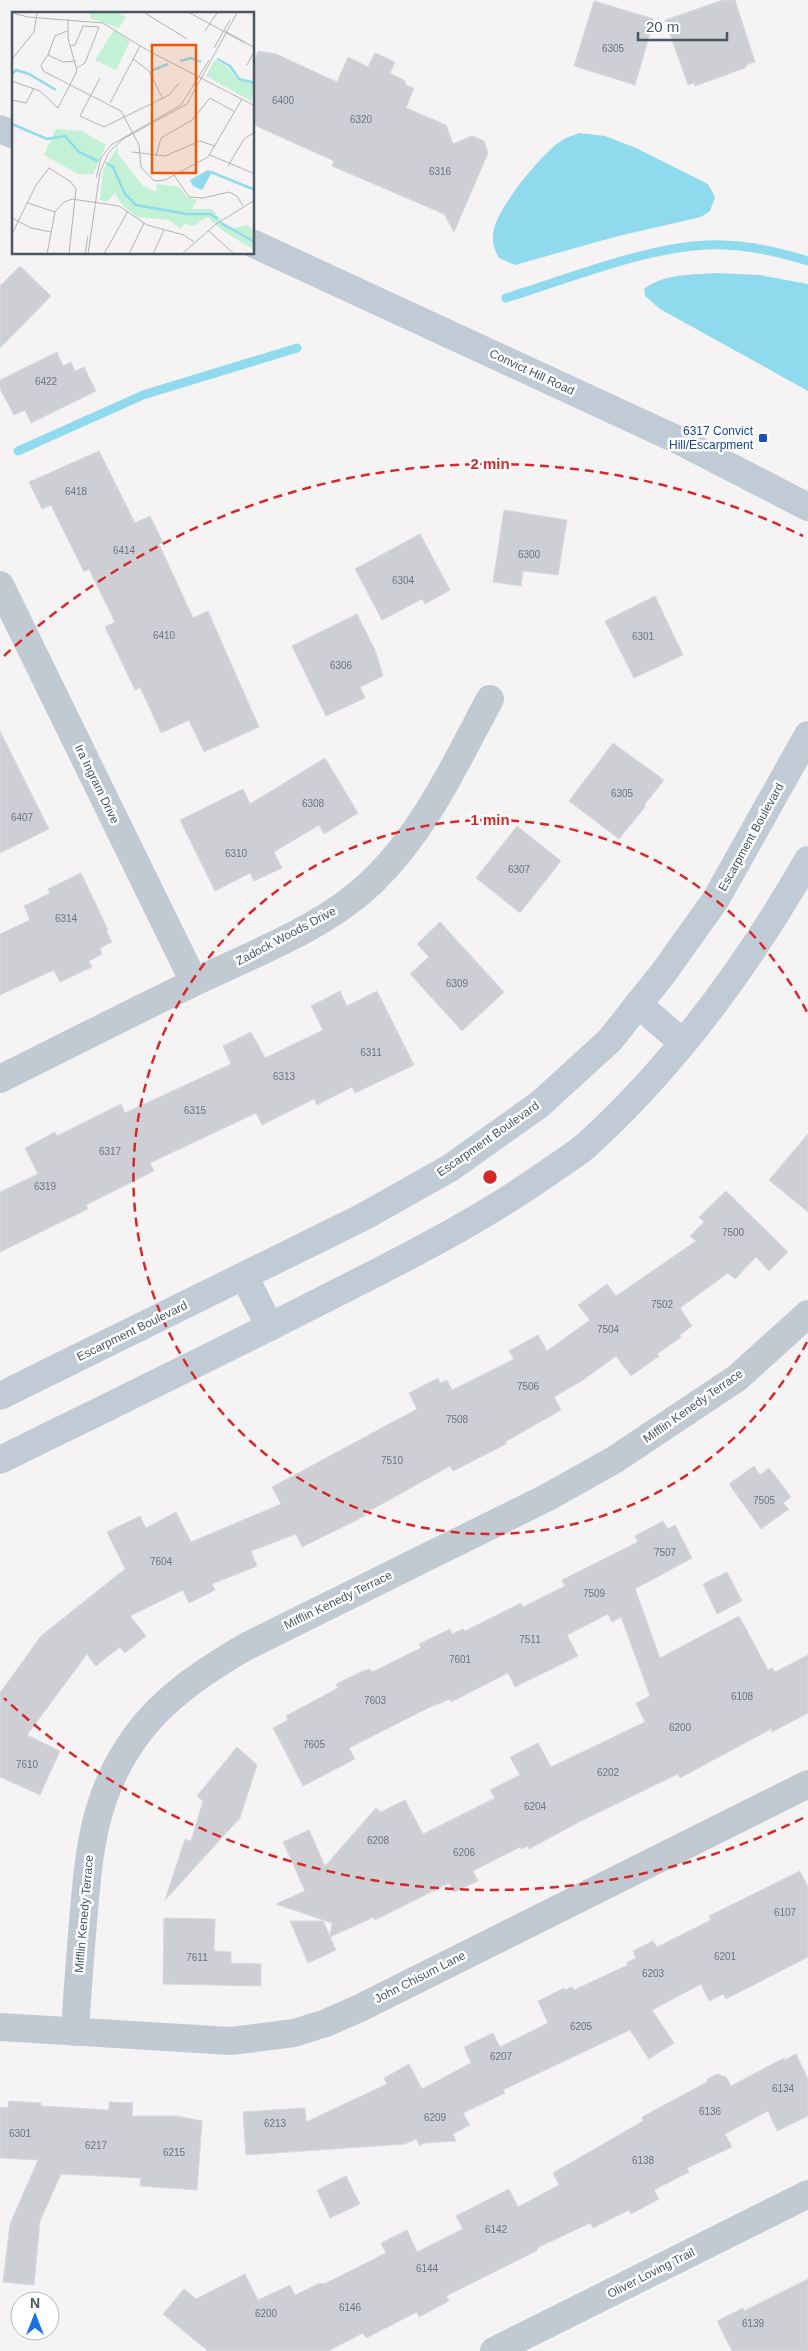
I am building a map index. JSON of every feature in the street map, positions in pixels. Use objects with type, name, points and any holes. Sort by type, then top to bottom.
[{"type":"main road","points":[[0,129],[12,134]]},
{"type":"main road","name":"Convict Hill Road","points":[[255,244],[678,440],[808,507]]},
{"type":"main road","name":"Escarpment Boulevard","points":[[0,1396],[363,1217],[450,1168],[540,1104],[610,1040],[664,972],[716,899],[808,735]]},
{"type":"main road","points":[[0,1460],[270,1327],[426,1247],[510,1199],[590,1143],[683,1043],[746,961],[808,860]]},
{"type":"main road","points":[[638,1004],[683,1043]]},
{"type":"main road","points":[[244,1276],[270,1327]]},
{"type":"street","name":"Ira Ingram Drive","points":[[0,585],[194,982]]},
{"type":"street","name":"Zadock Woods Drive","points":[[0,1079],[321,920],[346,903],[374,880],[422,822],[490,699]]},
{"type":"street","name":"Mifflin Kenedy Terrace","points":[[75,2032],[88,1856],[94,1824],[120,1759],[137,1734],[165,1703],[209,1668],[247,1646],[548,1497],[614,1460],[737,1378],[808,1314]]},
{"type":"street","name":"John Chisum Lane","points":[[0,2027],[231,2041],[294,2033],[326,2023],[808,1784]]},
{"type":"street","name":"Oliver Loving Trail","points":[[494,2351],[808,2194]]},
{"type":"water","points":[[579,133],[605,136],[636,148],[708,184],[715,197],[710,211],[701,217],[618,236],[515,265],[499,258],[493,244],[493,233],[498,219],[512,194],[553,147]]},
{"type":"water","points":[[717,273],[760,275],[808,284],[808,391],[660,309],[645,296],[644,289],[670,277]]},
{"type":"building","points":[[723,0],[735,0],[755,62],[748,64],[745,68],[695,86],[694,83],[688,85],[665,20]]},
{"type":"building","points":[[594,1],[654,19],[635,85],[574,66]]},
{"type":"building","points":[[258,51],[276,54],[337,82],[348,57],[368,67],[375,53],[395,62],[390,73],[404,80],[406,85],[414,88],[406,108],[446,125],[453,144],[472,136],[484,141],[488,153],[454,232],[444,214],[332,166],[334,161],[255,125],[255,58]]},
{"type":"building","points":[[20,266],[51,296],[0,348],[0,286]]},
{"type":"building","points":[[57,352],[63,366],[71,362],[75,371],[84,367],[96,391],[31,423],[25,410],[14,415],[0,389],[0,380]]},
{"type":"building","points":[[99,451],[135,523],[150,516],[163,542],[159,544],[193,618],[208,611],[259,727],[204,752],[189,720],[161,733],[140,687],[135,690],[105,627],[115,622],[89,569],[84,572],[51,505],[42,509],[29,482]]},
{"type":"building","points":[[504,510],[567,520],[558,575],[523,571],[521,586],[493,582]]},
{"type":"building","points":[[420,534],[450,590],[425,604],[422,599],[382,620],[355,569]]},
{"type":"building","points":[[655,596],[683,655],[634,678],[605,621]]},
{"type":"building","points":[[357,614],[375,650],[383,676],[360,687],[365,698],[326,716],[292,646]]},
{"type":"building","points":[[0,731],[49,829],[0,853]]},
{"type":"building","points":[[613,743],[664,780],[619,839],[569,801]]},
{"type":"building","points":[[325,758],[358,813],[324,834],[319,825],[274,852],[282,868],[254,881],[250,873],[215,891],[180,820],[243,789],[250,804]]},
{"type":"building","points":[[517,826],[561,861],[520,913],[476,878]]},
{"type":"building","points":[[81,873],[112,942],[100,948],[102,954],[89,961],[92,967],[60,982],[54,970],[0,995],[0,934],[30,920],[24,906],[50,893],[48,889]]},
{"type":"building","points":[[440,922],[504,992],[462,1031],[410,974],[429,957],[417,944]]},
{"type":"building","points":[[340,991],[347,1006],[377,991],[414,1065],[355,1093],[352,1087],[317,1105],[314,1099],[262,1125],[256,1113],[150,1163],[154,1171],[86,1205],[88,1209],[0,1252],[0,1192],[38,1174],[25,1148],[55,1132],[57,1136],[121,1104],[125,1113],[231,1064],[223,1046],[251,1032],[265,1058],[323,1030],[311,1006]]},
{"type":"building","points":[[808,1134],[808,1212],[769,1180]]},
{"type":"building","points":[[726,1191],[788,1252],[769,1271],[756,1257],[735,1279],[728,1273],[680,1308],[692,1326],[680,1335],[681,1337],[657,1354],[659,1356],[631,1376],[616,1356],[583,1380],[554,1397],[561,1410],[505,1442],[506,1444],[453,1471],[450,1466],[364,1514],[365,1516],[302,1547],[296,1534],[251,1551],[257,1566],[212,1584],[215,1590],[189,1603],[183,1590],[130,1616],[146,1636],[125,1653],[120,1647],[96,1666],[87,1654],[27,1735],[60,1751],[40,1795],[0,1777],[0,1693],[41,1636],[125,1569],[107,1532],[140,1516],[146,1528],[176,1512],[191,1542],[281,1504],[272,1487],[417,1409],[409,1393],[438,1378],[440,1383],[447,1380],[452,1390],[514,1359],[509,1351],[538,1335],[547,1351],[590,1320],[578,1305],[607,1284],[616,1296],[696,1241],[690,1236],[704,1222],[699,1217]]},
{"type":"building","points":[[754,1466],[760,1475],[769,1468],[791,1497],[783,1503],[789,1509],[761,1529],[729,1484]]},
{"type":"building","points":[[663,1521],[668,1529],[675,1525],[692,1558],[635,1589],[660,1658],[739,1616],[768,1670],[772,1668],[775,1672],[808,1655],[808,1713],[772,1732],[771,1729],[680,1778],[678,1774],[579,1822],[529,1849],[528,1846],[521,1849],[520,1847],[473,1871],[478,1881],[454,1892],[449,1883],[375,1920],[374,1917],[330,1937],[336,1950],[308,1963],[290,1921],[323,1921],[330,1936],[332,1923],[276,1904],[305,1891],[283,1842],[309,1830],[325,1866],[376,1808],[381,1812],[405,1800],[423,1834],[495,1798],[490,1790],[520,1775],[510,1757],[538,1743],[551,1767],[645,1722],[636,1703],[650,1696],[621,1617],[612,1622],[608,1614],[567,1635],[578,1656],[515,1687],[508,1673],[451,1702],[450,1699],[428,1708],[349,1748],[355,1759],[303,1786],[273,1728],[288,1720],[286,1716],[338,1688],[336,1684],[363,1671],[370,1669],[372,1672],[421,1648],[419,1644],[450,1629],[452,1634],[463,1629],[465,1631],[521,1603],[523,1607],[565,1586],[562,1580],[638,1542],[635,1536]]},
{"type":"building","points":[[727,1572],[742,1601],[717,1614],[703,1584]]},
{"type":"building","points":[[237,1747],[257,1765],[240,1818],[165,1900],[185,1839],[191,1841],[203,1801],[197,1796]]},
{"type":"building","points":[[800,1871],[808,1887],[808,1957],[726,1999],[723,1994],[709,2001],[701,1984],[652,2010],[674,2043],[649,2059],[630,2030],[503,2090],[505,2093],[463,2113],[470,2125],[453,2134],[456,2141],[424,2143],[420,2146],[416,2139],[405,2144],[246,2155],[243,2112],[305,2108],[306,2122],[387,2084],[384,2078],[409,2064],[422,2089],[471,2063],[464,2047],[493,2033],[500,2047],[548,2023],[538,2001],[564,1988],[565,1990],[572,1987],[574,1990],[628,1965],[626,1963],[636,1958],[633,1951],[653,1941],[657,1947],[711,1920],[709,1916]]},
{"type":"building","points":[[164,1918],[215,1919],[214,1951],[231,1952],[231,1963],[261,1964],[261,1986],[163,1984]]},
{"type":"building","points":[[796,2054],[808,2079],[808,2116],[777,2131],[768,2111],[725,2134],[732,2147],[687,2168],[689,2172],[654,2190],[659,2199],[631,2214],[629,2210],[593,2228],[590,2223],[537,2248],[538,2250],[446,2296],[449,2301],[419,2317],[417,2312],[366,2338],[363,2333],[328,2351],[208,2351],[163,2314],[184,2289],[196,2299],[245,2274],[258,2300],[290,2285],[295,2295],[320,2283],[324,2284],[386,2253],[381,2243],[407,2230],[417,2252],[463,2229],[456,2216],[509,2189],[518,2207],[559,2185],[553,2173],[643,2121],[642,2117],[707,2082],[707,2079],[717,2074],[726,2077],[731,2086],[784,2058],[785,2060]]},
{"type":"building","points":[[9,2101],[41,2103],[41,2106],[109,2110],[109,2102],[133,2103],[132,2116],[176,2116],[202,2121],[197,2190],[140,2186],[141,2178],[61,2174],[40,2221],[34,2285],[3,2282],[10,2224],[38,2160],[0,2158],[0,2107],[8,2108]]},
{"type":"building","points":[[346,2176],[360,2204],[330,2218],[317,2190]]},
{"type":"building","points":[[808,2279],[808,2351],[732,2351],[717,2321],[743,2308],[744,2311]]},
{"type":"waterway","points":[[506,298],[644,255],[700,245],[746,247],[808,261]]},
{"type":"waterway","points":[[18,451],[143,395],[297,348]]},
{"type":"place","name":"6317 Convict Hill/Escarpment","points":[[763,438]]}]
